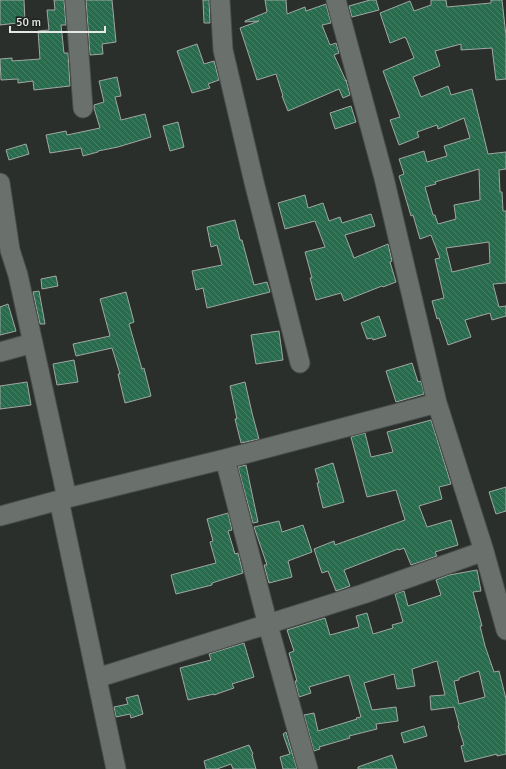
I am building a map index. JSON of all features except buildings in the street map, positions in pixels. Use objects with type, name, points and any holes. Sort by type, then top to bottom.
[{"type":"street","points":[[75,0],[83,108]]},
{"type":"street","points":[[220,0],[223,50],[254,182],[300,363]]},
{"type":"street","points":[[336,0],[384,178],[437,402],[484,551],[506,630]]},
{"type":"street","points":[[0,183],[10,250],[18,275],[33,343],[97,678],[116,769]]},
{"type":"street","points":[[0,352],[33,343]]},
{"type":"street","points":[[0,516],[226,459],[437,402]]},
{"type":"street","points":[[226,459],[268,625],[308,769]]},
{"type":"street","points":[[97,678],[363,594],[484,551]]}]
